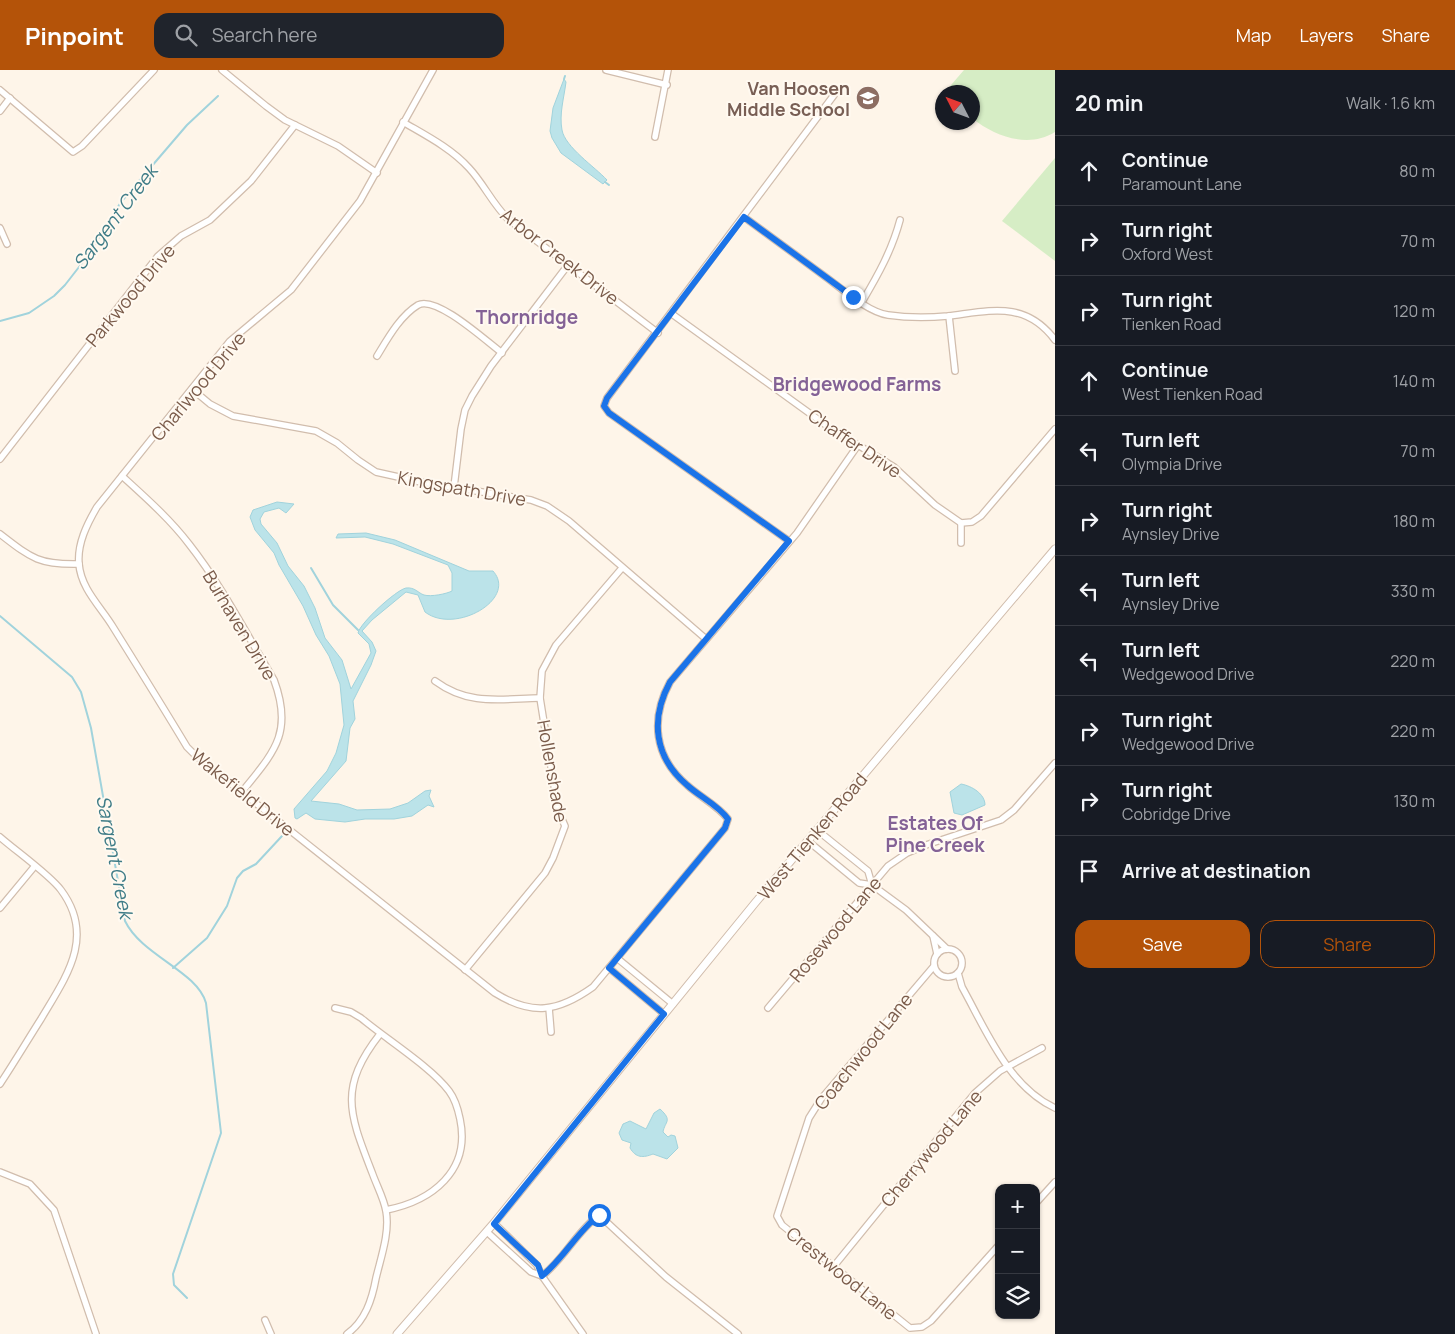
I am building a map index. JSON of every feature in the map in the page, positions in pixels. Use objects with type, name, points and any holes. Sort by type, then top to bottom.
[{"type":"street","points":[[222,70],[266,106],[295,125],[326,139],[376,173],[433,70]]},
{"type":"street","points":[[606,70],[666,85]]},
{"type":"street","points":[[655,137],[668,70]]},
{"type":"street","points":[[0,90],[73,152],[82,146],[150,71]]},
{"type":"street","points":[[789,541],[609,413],[604,406],[607,398],[672,314],[834,95]]},
{"type":"street","points":[[0,111],[10,98]]},
{"type":"street","name":"Arbor Creek Drive","points":[[403,122],[457,157],[484,187],[500,212],[658,332]]},
{"type":"street","name":"Parkwood Drive","points":[[0,459],[158,256],[181,236],[210,220],[251,181],[295,125]]},
{"type":"street","name":"Charlwood Drive","points":[[79,564],[81,542],[87,524],[122,476],[230,342],[291,290],[360,201],[376,173]]},
{"type":"street","points":[[744,217],[862,302],[884,314],[915,318],[996,310],[1023,313],[1040,323],[1055,340]]},
{"type":"street","points":[[862,302],[882,268],[894,242],[900,220]]},
{"type":"street","points":[[0,228],[7,244]]},
{"type":"street","points":[[454,487],[465,410],[476,388],[568,265]]},
{"type":"street","points":[[377,356],[407,313],[420,304],[427,303],[442,308],[502,352]]},
{"type":"street","name":"Chaffer Drive","points":[[672,314],[830,428],[894,467],[935,505],[961,523]]},
{"type":"street","points":[[949,316],[955,371]]},
{"type":"street","name":"Kingspath Drive","points":[[192,389],[210,404],[233,416],[316,431],[337,442],[376,472],[531,500],[548,506],[570,521],[706,639]]},
{"type":"street","points":[[961,543],[961,523],[972,522],[981,516],[1055,429]]},
{"type":"street","points":[[706,639],[789,541],[858,445]]},
{"type":"street","name":"Burhaven Drive","points":[[122,476],[144,496],[194,550],[269,672],[278,690],[283,714],[276,747],[241,793]]},
{"type":"street","points":[[0,534],[37,560],[53,564],[79,564]]},
{"type":"street","name":"West Tienken Road","points":[[397,1334],[494,1224],[664,1014],[817,830],[1055,550]]},
{"type":"street","name":"Wakefield Drive","points":[[79,564],[95,603],[112,624],[187,747],[241,793],[466,970],[508,1001],[522,1006],[549,1008],[574,1001],[593,987],[725,828],[728,819],[722,811],[686,784],[673,771],[660,747],[656,733],[657,716],[662,697],[670,682],[706,639]]},
{"type":"street","name":"Hollenshade","points":[[466,970],[545,873],[554,858],[566,826],[558,810],[540,698],[542,671],[547,658],[556,645],[622,568]]},
{"type":"street","points":[[435,681],[449,691],[465,698],[540,698]]},
{"type":"street","name":"Rosewood Lane","points":[[768,1008],[888,866],[907,853],[1002,820],[1014,810],[1055,763]]},
{"type":"street","points":[[817,830],[868,871],[872,885]]},
{"type":"street","points":[[0,838],[60,888],[77,922],[76,948],[69,973],[0,1084]]},
{"type":"street","points":[[808,842],[858,883],[872,885],[906,910],[947,949],[960,955],[962,964],[958,973],[962,987],[1008,1068],[1033,1095],[1055,1108]]},
{"type":"street","points":[[0,908],[34,866]]},
{"type":"street","points":[[932,936],[937,954],[934,966],[939,974]]},
{"type":"street","points":[[937,954],[947,949]]},
{"type":"street","points":[[617,958],[673,1004]]},
{"type":"street","name":"Coachwood Lane","points":[[777,1216],[809,1118],[821,1099],[934,966]]},
{"type":"street","points":[[609,968],[664,1014]]},
{"type":"street","points":[[949,977],[958,973]]},
{"type":"street","points":[[926,976],[939,974],[949,977],[962,987]]},
{"type":"street","points":[[335,1008],[356,1015],[442,1082],[455,1101],[462,1128],[459,1157],[447,1179],[427,1196],[414,1203],[386,1210]]},
{"type":"street","points":[[549,1008],[551,1032]]},
{"type":"street","points":[[347,1334],[362,1318],[372,1298],[385,1238],[386,1210],[358,1134],[350,1104],[353,1080],[359,1065],[380,1034]]},
{"type":"street","name":"Cherrywood Lane","points":[[834,1266],[975,1092],[990,1079],[1042,1048]]},
{"type":"street","points":[[0,1172],[30,1184],[54,1210],[96,1334]]},
{"type":"street","points":[[1040,1199],[1055,1182]]},
{"type":"street","points":[[542,1276],[562,1257],[592,1220],[599,1215],[666,1277],[738,1334]]},
{"type":"street","name":"Crestwood Lane","points":[[777,1216],[782,1225],[910,1328],[922,1327],[931,1321],[995,1249]]},
{"type":"street","points":[[494,1224],[538,1265],[542,1276],[583,1334]]},
{"type":"street","points":[[487,1232],[531,1272],[542,1276]]},
{"type":"street","points":[[265,1320],[271,1334]]},
{"type":"green space","points":[[964,70],[1055,70],[1055,132],[1034,140],[1023,140],[991,131],[980,124],[980,85],[951,85]]},
{"type":"green space","points":[[1055,158],[1055,261],[1002,221]]},
{"type":"water","points":[[564,79],[566,82],[561,118],[564,136],[574,150],[607,180],[603,184],[561,153],[552,138],[550,131],[553,108]]},
{"type":"water","points":[[277,502],[294,504],[286,513],[279,508],[264,512],[260,519],[261,524],[277,543],[288,566],[304,586],[315,608],[325,638],[342,660],[351,689],[371,653],[369,644],[358,633],[371,615],[387,600],[406,588],[412,588],[427,596],[452,591],[452,573],[448,565],[393,544],[365,537],[336,538],[338,534],[366,533],[395,540],[469,571],[493,571],[498,582],[497,592],[480,611],[466,617],[438,618],[425,612],[418,595],[406,592],[372,620],[362,631],[372,642],[376,651],[353,701],[355,719],[350,728],[346,761],[311,801],[339,804],[357,810],[390,809],[408,803],[425,791],[431,790],[429,796],[434,807],[428,805],[412,816],[394,819],[365,819],[345,822],[315,819],[306,813],[297,819],[295,818],[294,809],[327,771],[336,753],[344,725],[340,684],[329,656],[316,635],[303,606],[274,553],[255,530],[250,517],[253,510]]},
{"type":"water","points":[[961,784],[977,791],[983,797],[985,805],[962,815],[954,813],[950,792]]},
{"type":"water","points":[[660,1109],[667,1119],[663,1132],[668,1137],[671,1135],[675,1136],[678,1148],[667,1159],[653,1154],[646,1156],[637,1155],[630,1148],[631,1143],[622,1140],[619,1133],[623,1124],[630,1121],[646,1129],[654,1113]]},
{"type":"waterway","name":"Sargent Creek","points":[[0,321],[29,313],[54,296],[65,285],[86,258],[121,202],[187,125],[218,96]]},
{"type":"waterway","points":[[605,182],[609,185]]},
{"type":"waterway","points":[[311,568],[333,605],[358,630]]},
{"type":"waterway","name":"Sargent Creek","points":[[0,616],[72,677],[81,692],[91,728],[125,921],[144,944],[192,982],[201,992],[206,1003],[221,1133],[173,1274],[174,1285],[187,1298]]},
{"type":"waterway","points":[[173,968],[207,938],[227,906],[237,878],[243,871],[256,864],[282,836]]},
{"type":"place","name":"Van Hoosen Middle School","points":[[868,98]]},
{"type":"district","name":"Thornridge","points":[[527,317]]},
{"type":"district","name":"Bridgewood Farms","points":[[857,384]]},
{"type":"district","name":"Estates Of Pine Creek","points":[[935,834]]},
{"type":"route","points":[[599,1215],[592,1220],[562,1257],[542,1276],[538,1265],[494,1224],[664,1014],[609,968],[717,835],[725,828],[728,819],[722,811],[686,784],[673,771],[665,758],[656,733],[657,716],[662,697],[670,682],[789,541],[609,413],[604,406],[607,398],[744,217],[853,297]]}]
